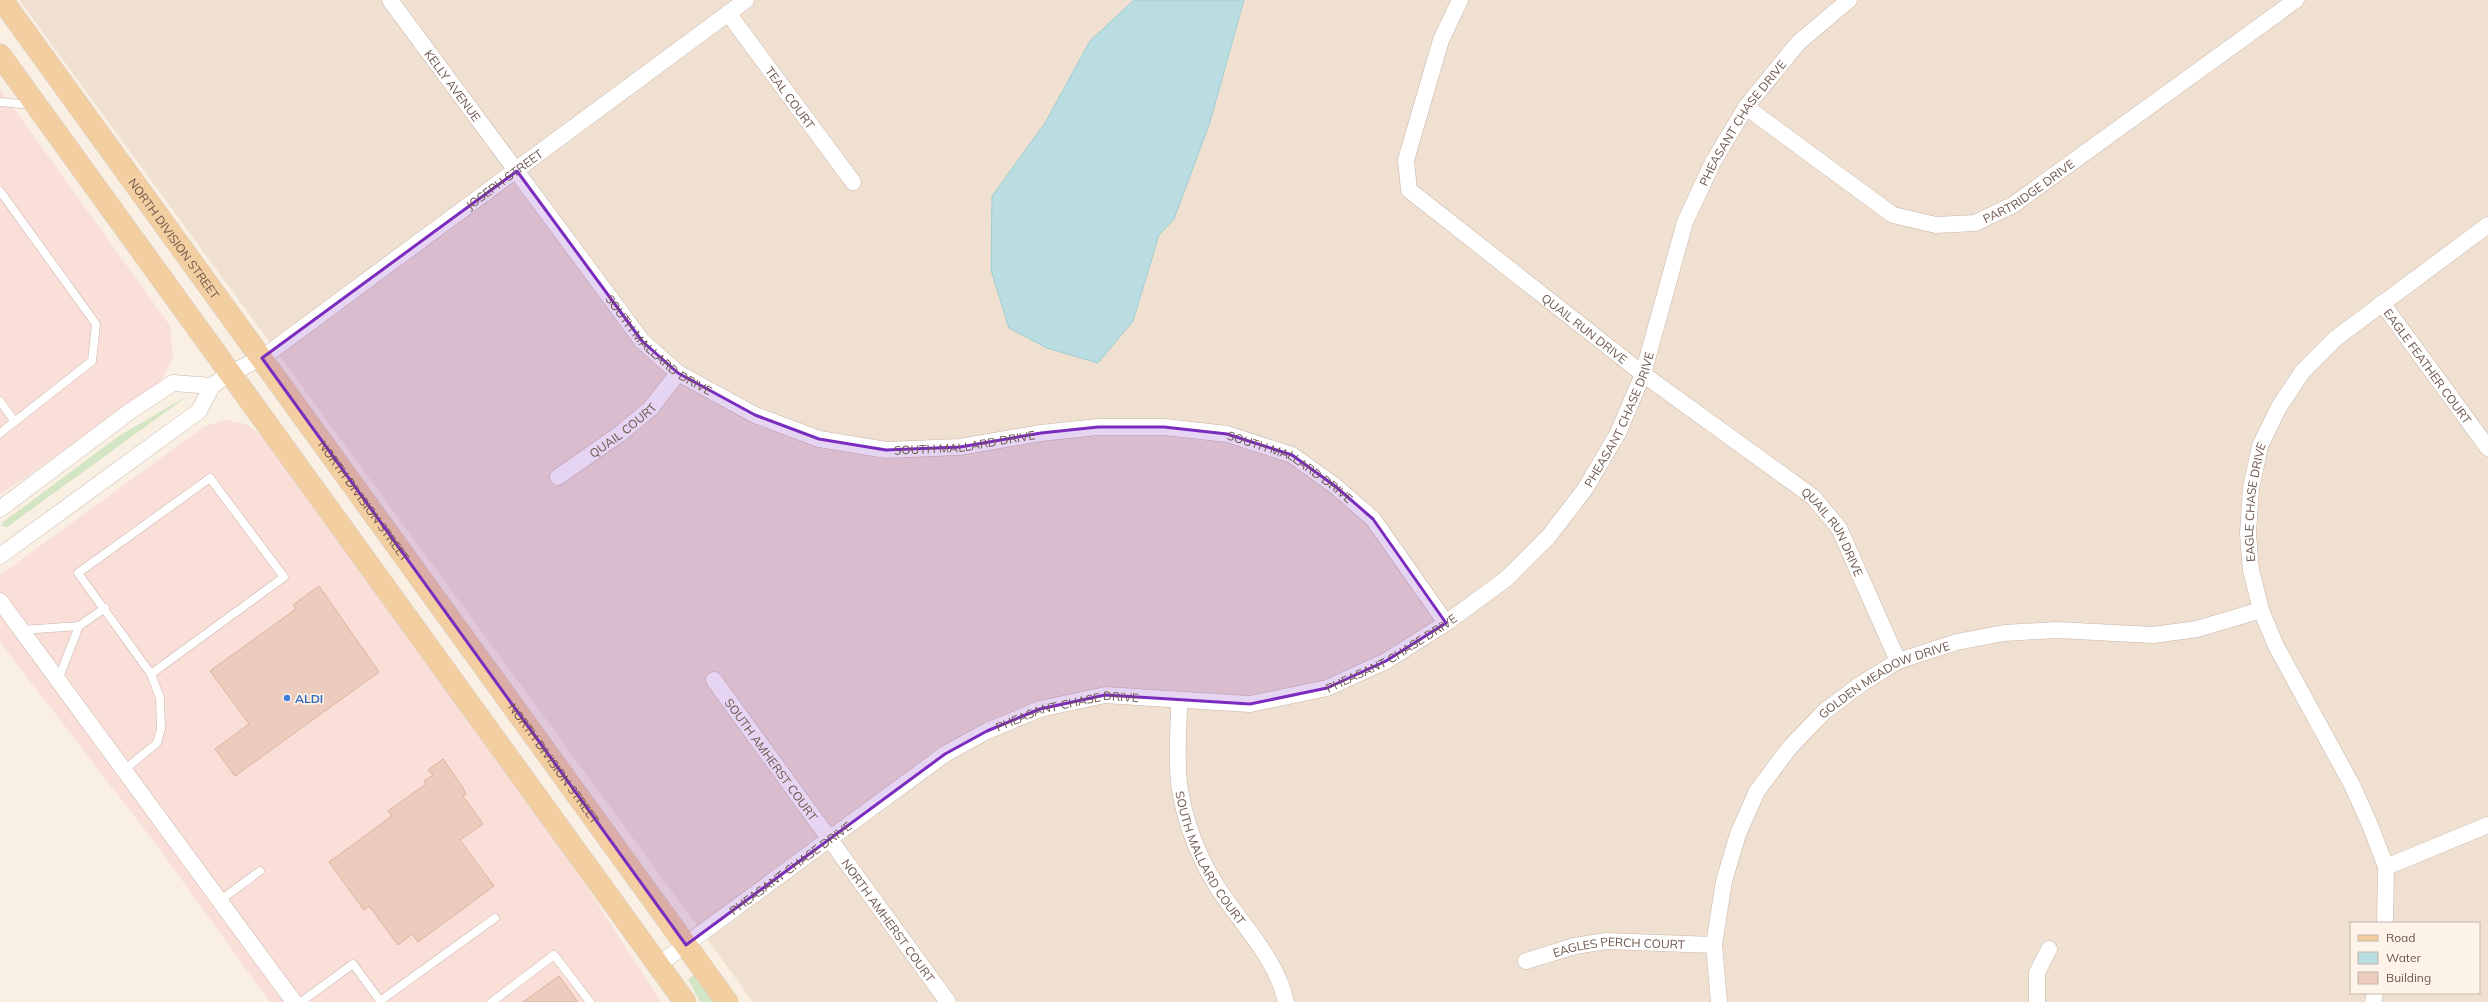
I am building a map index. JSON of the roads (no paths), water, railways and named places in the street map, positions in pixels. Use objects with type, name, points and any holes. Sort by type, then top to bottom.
[{"type":"main road","name":"NORTH DIVISION STREET","points":[[2,0],[727,1002]]},
{"type":"main road","points":[[0,55],[685,1002]]},
{"type":"street","name":"KELLY AVENUE","points":[[390,0],[516,171]]},
{"type":"street","name":"JOSEPH STREET","points":[[212,386],[230,373],[262,358],[746,0]]},
{"type":"street","name":"QUAIL RUN DRIVE","points":[[1460,0],[1441,40],[1406,160],[1409,190],[1643,374],[1813,497],[1839,528],[1898,661]]},
{"type":"street","name":"PHEASANT CHASE DRIVE","points":[[658,965],[945,754],[993,728],[1040,710],[1105,695],[1250,704],[1327,688],[1386,661],[1446,623],[1506,579],[1549,536],[1585,489],[1618,433],[1643,374],[1685,222],[1713,162],[1746,107],[1798,43],[1849,0]]},
{"type":"street","name":"PARTRIDGE DRIVE","points":[[1746,107],[1893,215],[1936,225],[1975,223],[2013,205],[2296,0]]},
{"type":"street","name":"TEAL COURT","points":[[728,13],[853,182]]},
{"type":"street","name":"SOUTH MALLARD DRIVE","points":[[516,171],[642,341],[678,373],[755,415],[819,439],[886,450],[960,447],[1041,432],[1098,427],[1164,427],[1227,434],[1292,455],[1335,486],[1373,520],[1446,623]]},
{"type":"street","name":"EAGLE CHASE DRIVE","points":[[2385,922],[2386,867],[2352,785],[2276,646],[2262,610],[2251,570],[2248,534],[2251,488],[2260,446],[2279,407],[2303,372],[2336,338],[2488,225]]},
{"type":"street","name":"EAGLE FEATHER COURT","points":[[2382,303],[2488,448]]},
{"type":"street","name":"QUAIL COURT","points":[[558,477],[622,433],[651,408],[678,373]]},
{"type":"street","points":[[0,509],[129,412],[173,383],[212,386],[199,410],[0,556]]},
{"type":"street","points":[[0,601],[294,1002]]},
{"type":"street","name":"GOLDEN MEADOW DRIVE","points":[[1719,1002],[1714,945],[1724,881],[1738,834],[1757,791],[1790,747],[1825,711],[1861,684],[1898,661],[1957,642],[2004,633],[2057,630],[2153,634],[2197,629],[2262,610]]},
{"type":"street","name":"SOUTH AMHERST COURT","points":[[714,680],[829,840]]},
{"type":"street","name":"SOUTH MALLARD COURT","points":[[1179,700],[1179,782],[1186,814],[1198,854],[1216,886],[1267,957],[1286,1002]]},
{"type":"street","points":[[2386,867],[2488,825]]},
{"type":"street","name":"NORTH AMHERST COURT","points":[[829,840],[948,1002]]},
{"type":"street","name":"EAGLES PERCH COURT","points":[[1526,961],[1575,946],[1606,941],[1714,945]]},
{"type":"street","points":[[2037,1002],[2037,973],[2049,949]]},
{"type":"lane","points":[[0,102],[36,105]]},
{"type":"lane","points":[[0,191],[96,324],[92,361],[0,433]]},
{"type":"lane","points":[[0,401],[15,422]]},
{"type":"lane","points":[[124,770],[157,743],[161,729],[160,698],[151,674],[105,608],[78,573],[210,478],[284,577],[151,674]]},
{"type":"lane","points":[[22,630],[79,626],[105,608]]},
{"type":"lane","points":[[58,680],[79,626]]},
{"type":"lane","points":[[219,901],[260,871]]},
{"type":"lane","points":[[301,1002],[354,964],[381,1001],[495,918]]},
{"type":"lane","points":[[492,1002],[554,955],[590,1002]]},
{"type":"water","points":[[1134,0],[1244,0],[1210,122],[1174,219],[1159,235],[1133,321],[1098,363],[1047,348],[1009,328],[991,270],[992,196],[1045,123],[1090,41]]},
{"type":"place","name":"ALDI","points":[[287,698]]}]
